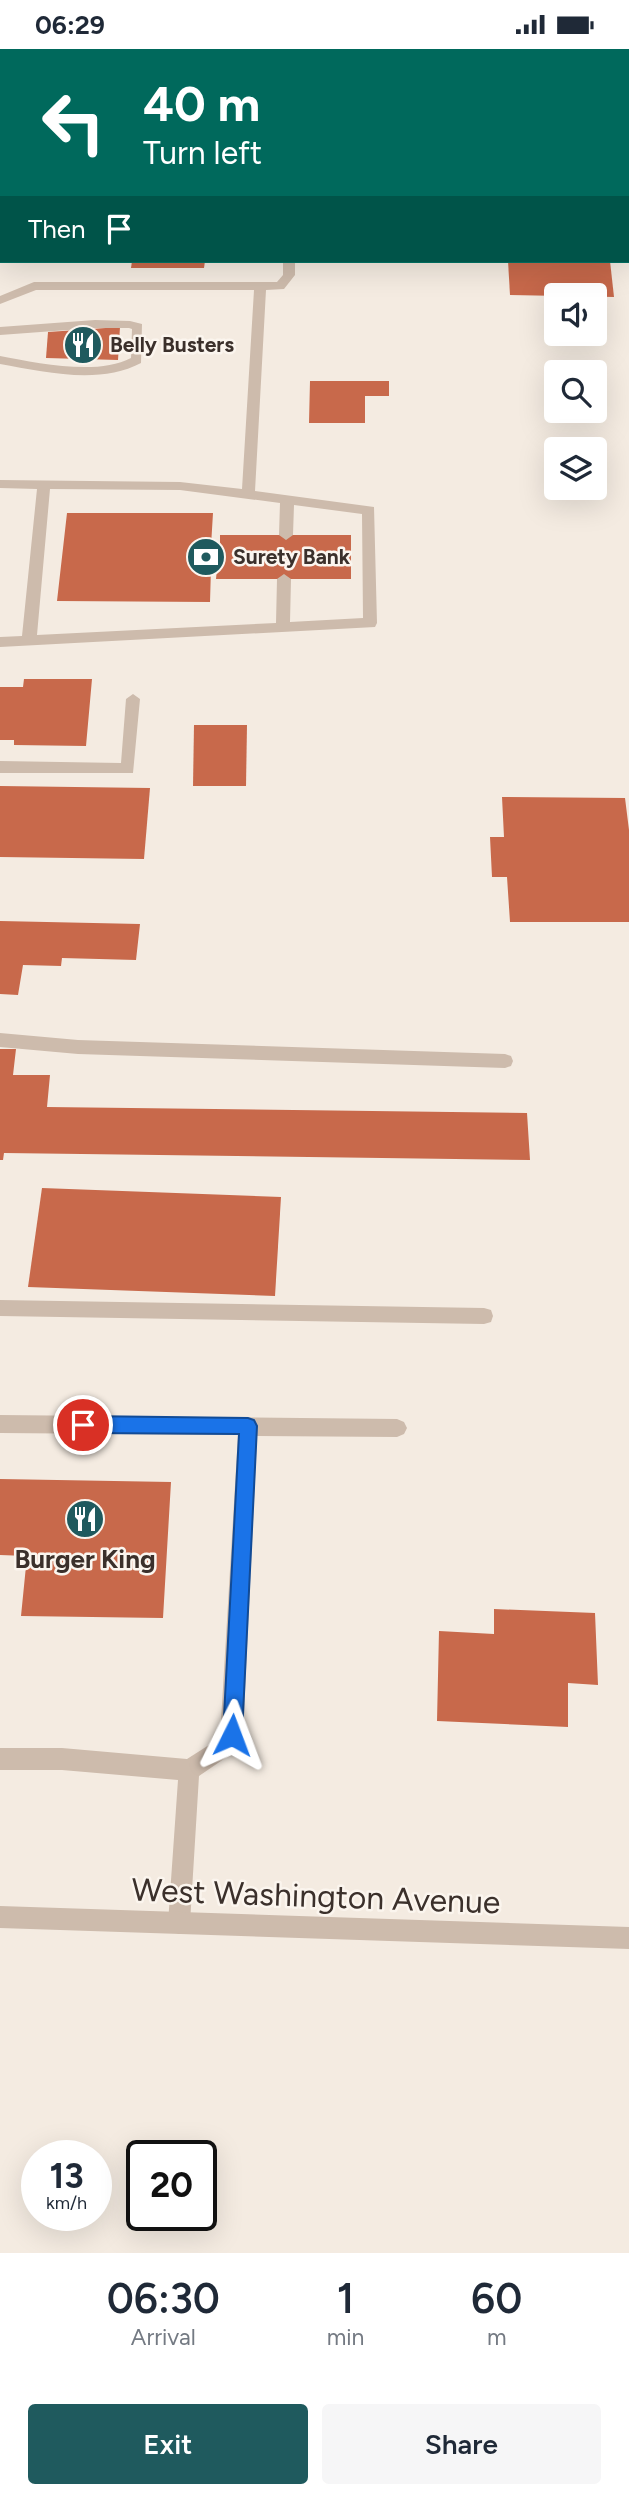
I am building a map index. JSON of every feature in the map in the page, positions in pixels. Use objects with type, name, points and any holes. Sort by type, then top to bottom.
[{"type":"street","points":[[0,300],[34,286],[280,286],[289,275],[289,263]]},
{"type":"street","points":[[248,495],[260,288]]},
{"type":"street","points":[[0,331],[114,323],[134,324],[138,327],[137,360],[131,366],[115,369],[76,369],[0,360]]},
{"type":"street","points":[[0,484],[180,486],[369,510],[370,623],[0,642]]},
{"type":"street","points":[[29,640],[44,484]]},
{"type":"street","points":[[286,535],[287,499]]},
{"type":"street","points":[[283,628],[284,579]]},
{"type":"street","points":[[0,767],[128,769],[133,699]]},
{"type":"street","points":[[0,1040],[78,1047],[505,1061]]},
{"type":"street","points":[[0,1308],[484,1316]]},
{"type":"street","points":[[0,1424],[397,1428]]},
{"type":"street","points":[[0,1759],[62,1759],[189,1770],[227,1745],[232,1735],[248,1426]]},
{"type":"street","points":[[179,1923],[189,1770]]},
{"type":"street","name":"West Washington Avenue","points":[[0,1917],[629,1938]]},
{"type":"building","points":[[132,263],[205,263],[204,268],[131,268]]},
{"type":"building","points":[[508,263],[610,263],[614,297],[607,297],[607,283],[544,283],[544,296],[510,295]]},
{"type":"building","name":"Belly Busters","points":[[120,327],[118,360],[46,358],[48,332]]},
{"type":"building","points":[[310,381],[389,381],[389,396],[365,396],[365,423],[309,423]]},
{"type":"building","name":"Surety Bank","points":[[67,513],[213,513],[211,546],[220,546],[220,535],[351,535],[351,579],[216,579],[217,568],[211,568],[210,602],[57,601]]},
{"type":"building","points":[[24,679],[92,679],[86,746],[14,745],[14,740],[0,740],[0,687],[23,687]]},
{"type":"building","points":[[194,725],[247,725],[246,786],[193,786]]},
{"type":"building","points":[[0,786],[150,788],[144,859],[0,857]]},
{"type":"building","points":[[502,797],[625,798],[629,830],[629,922],[510,922],[507,877],[492,877],[490,837],[504,837]]},
{"type":"building","points":[[0,921],[140,924],[136,960],[62,958],[61,966],[23,965],[18,995],[0,994]]},
{"type":"building","points":[[0,1049],[16,1049],[13,1075],[50,1075],[47,1107],[527,1113],[530,1160],[4,1153],[3,1160],[0,1160]]},
{"type":"building","points":[[42,1188],[281,1197],[275,1296],[28,1287]]},
{"type":"building","name":"Burger King","points":[[0,1479],[171,1482],[163,1618],[21,1616],[27,1556],[0,1555]]},
{"type":"building","points":[[494,1609],[595,1613],[598,1685],[568,1683],[568,1727],[437,1721],[439,1631],[494,1634]]},
{"type":"place","name":"Belly Busters","points":[[83,345]]},
{"type":"place","name":"Surety Bank","points":[[206,557]]},
{"type":"place","name":"Burger King","points":[[85,1519]]},
{"type":"route","points":[[83,1425],[248,1426],[232,1735]]}]
